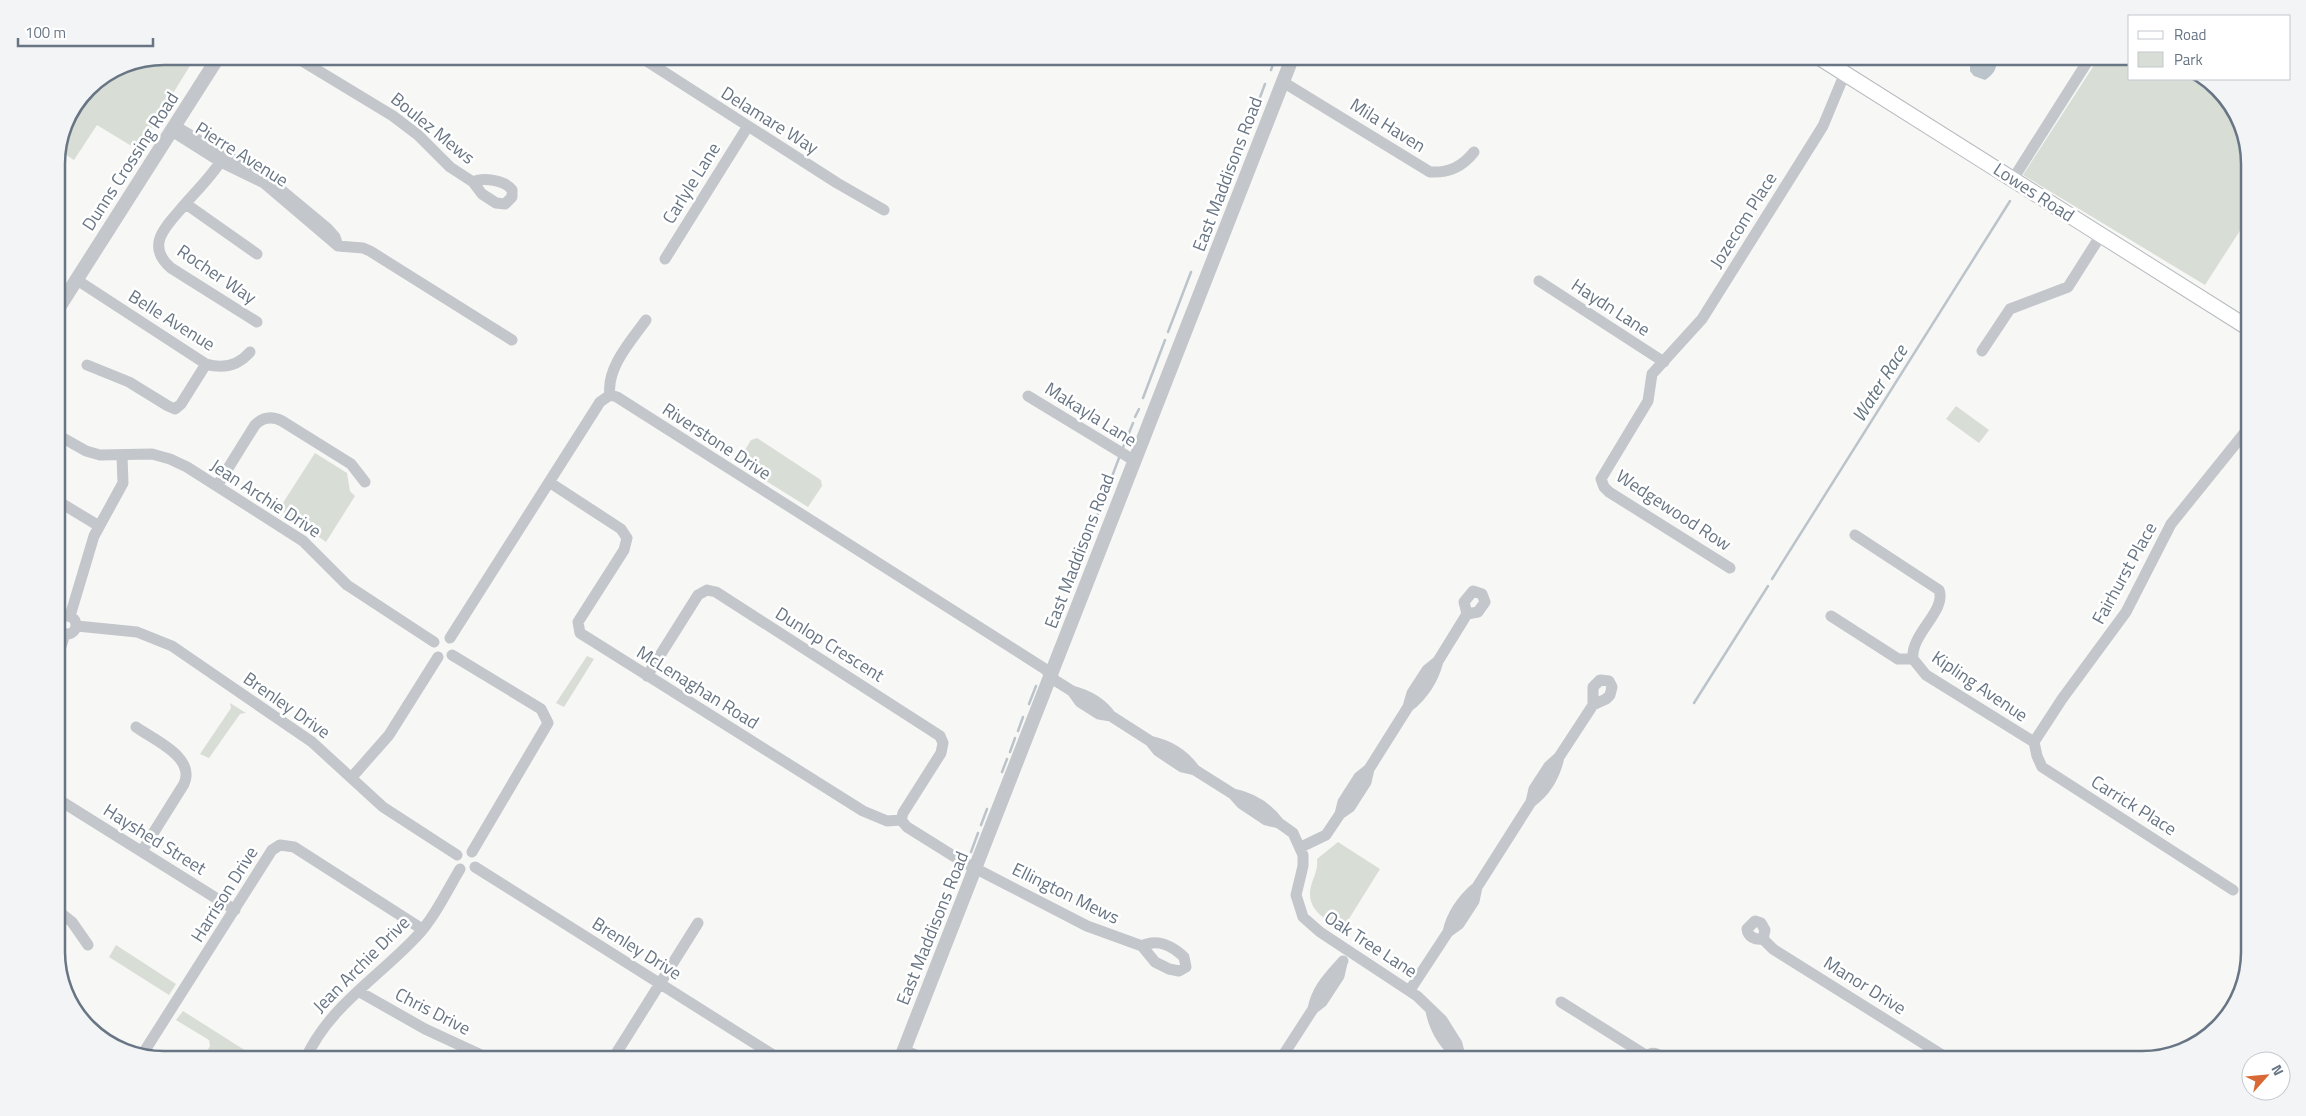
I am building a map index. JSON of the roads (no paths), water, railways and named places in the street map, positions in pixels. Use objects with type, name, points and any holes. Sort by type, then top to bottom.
[{"type":"main road","name":"Lowes Road","points":[[1832,65],[2241,323]]},
{"type":"street","name":"Dunns Crossing Road","points":[[65,298],[213,65]]},
{"type":"street","name":"Boulez Mews","points":[[310,65],[347,86],[403,123],[450,167],[473,182]]},
{"type":"street","name":"Delamare Way","points":[[661,65],[748,126],[884,210]]},
{"type":"street","name":"East Maddisons Road","points":[[904,1051],[1290,65]]},
{"type":"street","points":[[2013,179],[2085,65]]},
{"type":"street","name":"Jozecom Place","points":[[1652,374],[1702,318],[1822,126],[1845,73]]},
{"type":"street","name":"Mila Haven","points":[[1283,82],[1430,172],[1444,173],[1460,166],[1474,152]]},
{"type":"street","name":"Carlyle Lane","points":[[664,259],[748,126]]},
{"type":"street","name":"Pierre Avenue","points":[[173,129],[264,183],[338,246],[362,248],[370,251],[512,340]]},
{"type":"street","name":"Rocher Way","points":[[223,159],[162,233],[159,248],[164,262],[257,322]]},
{"type":"street","points":[[186,204],[257,254]]},
{"type":"street","points":[[1982,351],[2010,309],[2068,287],[2101,236]]},
{"type":"street","name":"Belle Avenue","points":[[77,280],[206,364],[223,368],[241,361],[250,352]]},
{"type":"street","name":"Haydn Lane","points":[[1539,281],[1664,362]]},
{"type":"street","points":[[450,638],[600,402],[610,395],[610,381],[617,363],[646,320]]},
{"type":"street","points":[[88,365],[129,382],[168,406],[175,408],[181,404],[206,364]]},
{"type":"street","name":"Wedgewood Row","points":[[1652,374],[1648,401],[1602,475],[1602,484],[1609,492],[1730,568]]},
{"type":"street","name":"Riverstone Drive","points":[[610,395],[617,397],[1045,669],[1051,675]]},
{"type":"street","name":"Makayla Lane","points":[[1028,396],[1135,461]]},
{"type":"street","points":[[217,486],[255,425],[263,419],[273,418],[282,421],[351,464],[365,482]]},
{"type":"street","name":"Fairhurst Place","points":[[2034,742],[2062,699],[2126,612],[2171,524],[2241,437]]},
{"type":"street","name":"Jean Archie Drive","points":[[65,439],[86,451],[100,455],[160,455],[187,468],[303,541],[347,585],[434,642]]},
{"type":"street","points":[[65,634],[73,633],[74,621],[99,526],[123,484],[122,456]]},
{"type":"street","name":"McLenaghan Road","points":[[549,482],[626,535],[626,545],[580,617],[578,629],[583,636],[863,811],[887,821],[901,820]]},
{"type":"street","points":[[65,505],[99,526]]},
{"type":"street","points":[[1855,535],[1939,590],[1941,598],[1914,646],[1913,658]]},
{"type":"street","name":"Dunlop Crescent","points":[[647,676],[698,595],[707,590],[718,594],[940,736],[943,743],[942,751],[903,813],[901,820]]},
{"type":"street","points":[[1051,675],[1072,692],[1080,702],[1099,714],[1111,716],[1150,741],[1158,751],[1182,767],[1195,770],[1233,794],[1248,809],[1266,820],[1279,823],[1293,833],[1301,847],[1326,836],[1340,814],[1343,802],[1359,777],[1369,769],[1408,707],[1419,698],[1434,674],[1438,661],[1468,614]]},
{"type":"street","name":"Kipling Avenue","points":[[1831,616],[1898,659],[1913,658],[1926,675],[2034,742]]},
{"type":"street","points":[[65,618],[74,621]]},
{"type":"street","name":"Brenley Drive","points":[[74,621],[137,632],[161,640],[312,742],[393,814],[457,855]]},
{"type":"street","points":[[440,638],[450,638],[455,646],[452,655],[444,659],[438,657],[434,652],[434,642],[440,638]]},
{"type":"street","points":[[452,655],[541,710],[548,723],[472,852]]},
{"type":"street","points":[[352,777],[389,735],[438,657]]},
{"type":"street","points":[[1410,990],[1448,932],[1451,920],[1466,896],[1477,887],[1531,802],[1534,789],[1549,766],[1559,757],[1593,705]]},
{"type":"street","points":[[136,727],[182,759],[187,774],[184,784],[142,851]]},
{"type":"street","name":"Carrick Place","points":[[2034,742],[2036,756],[2042,767],[2232,889]]},
{"type":"street","name":"Hayshed Street","points":[[65,804],[235,910]]},
{"type":"street","points":[[901,820],[906,826],[975,869]]},
{"type":"street","name":"Harrison Drive","points":[[146,1049],[272,850],[284,844],[294,847],[422,929]]},
{"type":"street","name":"Oak Tree Lane","points":[[1301,847],[1303,862],[1296,895],[1301,914],[1315,928],[1410,990],[1431,1011],[1434,1025],[1451,1051]]},
{"type":"street","points":[[465,850],[472,852],[476,857],[475,867],[470,871],[460,869],[456,861],[457,855],[465,850]]},
{"type":"street","name":"Brenley Drive","points":[[475,867],[768,1051]]},
{"type":"street","name":"Jean Archie Drive","points":[[310,1051],[322,1028],[422,929],[460,869]]},
{"type":"street","name":"Ellington Mews","points":[[975,869],[1097,931],[1142,946]]},
{"type":"street","points":[[65,917],[72,922],[88,945]]},
{"type":"street","points":[[618,1051],[698,923]]},
{"type":"street","name":"Manor Drive","points":[[1763,939],[1773,949],[1936,1051]]},
{"type":"street","points":[[1286,1051],[1313,1009],[1322,1002],[1339,976],[1342,963],[1350,951]]},
{"type":"street","name":"Chris Drive","points":[[358,991],[431,1032],[472,1051]]},
{"type":"street","points":[[1561,1002],[1635,1051]]},
{"type":"waterway","name":"Water Race","points":[[1271,70],[1273,65]]},
{"type":"waterway","name":"Water Race","points":[[1248,129],[1265,84]]},
{"type":"waterway","name":"Water Race","points":[[1772,579],[2010,201]]},
{"type":"waterway","name":"Water Race","points":[[1168,332],[1191,272]]},
{"type":"waterway","name":"Water Race","points":[[1143,398],[1165,340]]},
{"type":"waterway","name":"Water Race","points":[[1135,417],[1139,409]]},
{"type":"waterway","name":"Water Race","points":[[1122,450],[1133,423]]},
{"type":"waterway","name":"Water Race","points":[[1097,516],[1119,458]]},
{"type":"waterway","name":"Water Race","points":[[1089,542],[1095,522]]},
{"type":"waterway","name":"Water Race","points":[[1694,703],[1768,586]]},
{"type":"waterway","name":"Water Race","points":[[1029,704],[1036,686]]},
{"type":"waterway","name":"Water Race","points":[[1018,731],[1023,717]]},
{"type":"waterway","name":"Water Race","points":[[1010,752],[1015,738]]},
{"type":"waterway","name":"Water Race","points":[[1002,772],[1007,759]]},
{"type":"waterway","name":"Water Race","points":[[981,825],[987,809]]},
{"type":"waterway","name":"Water Race","points":[[971,852],[978,833]]}]
